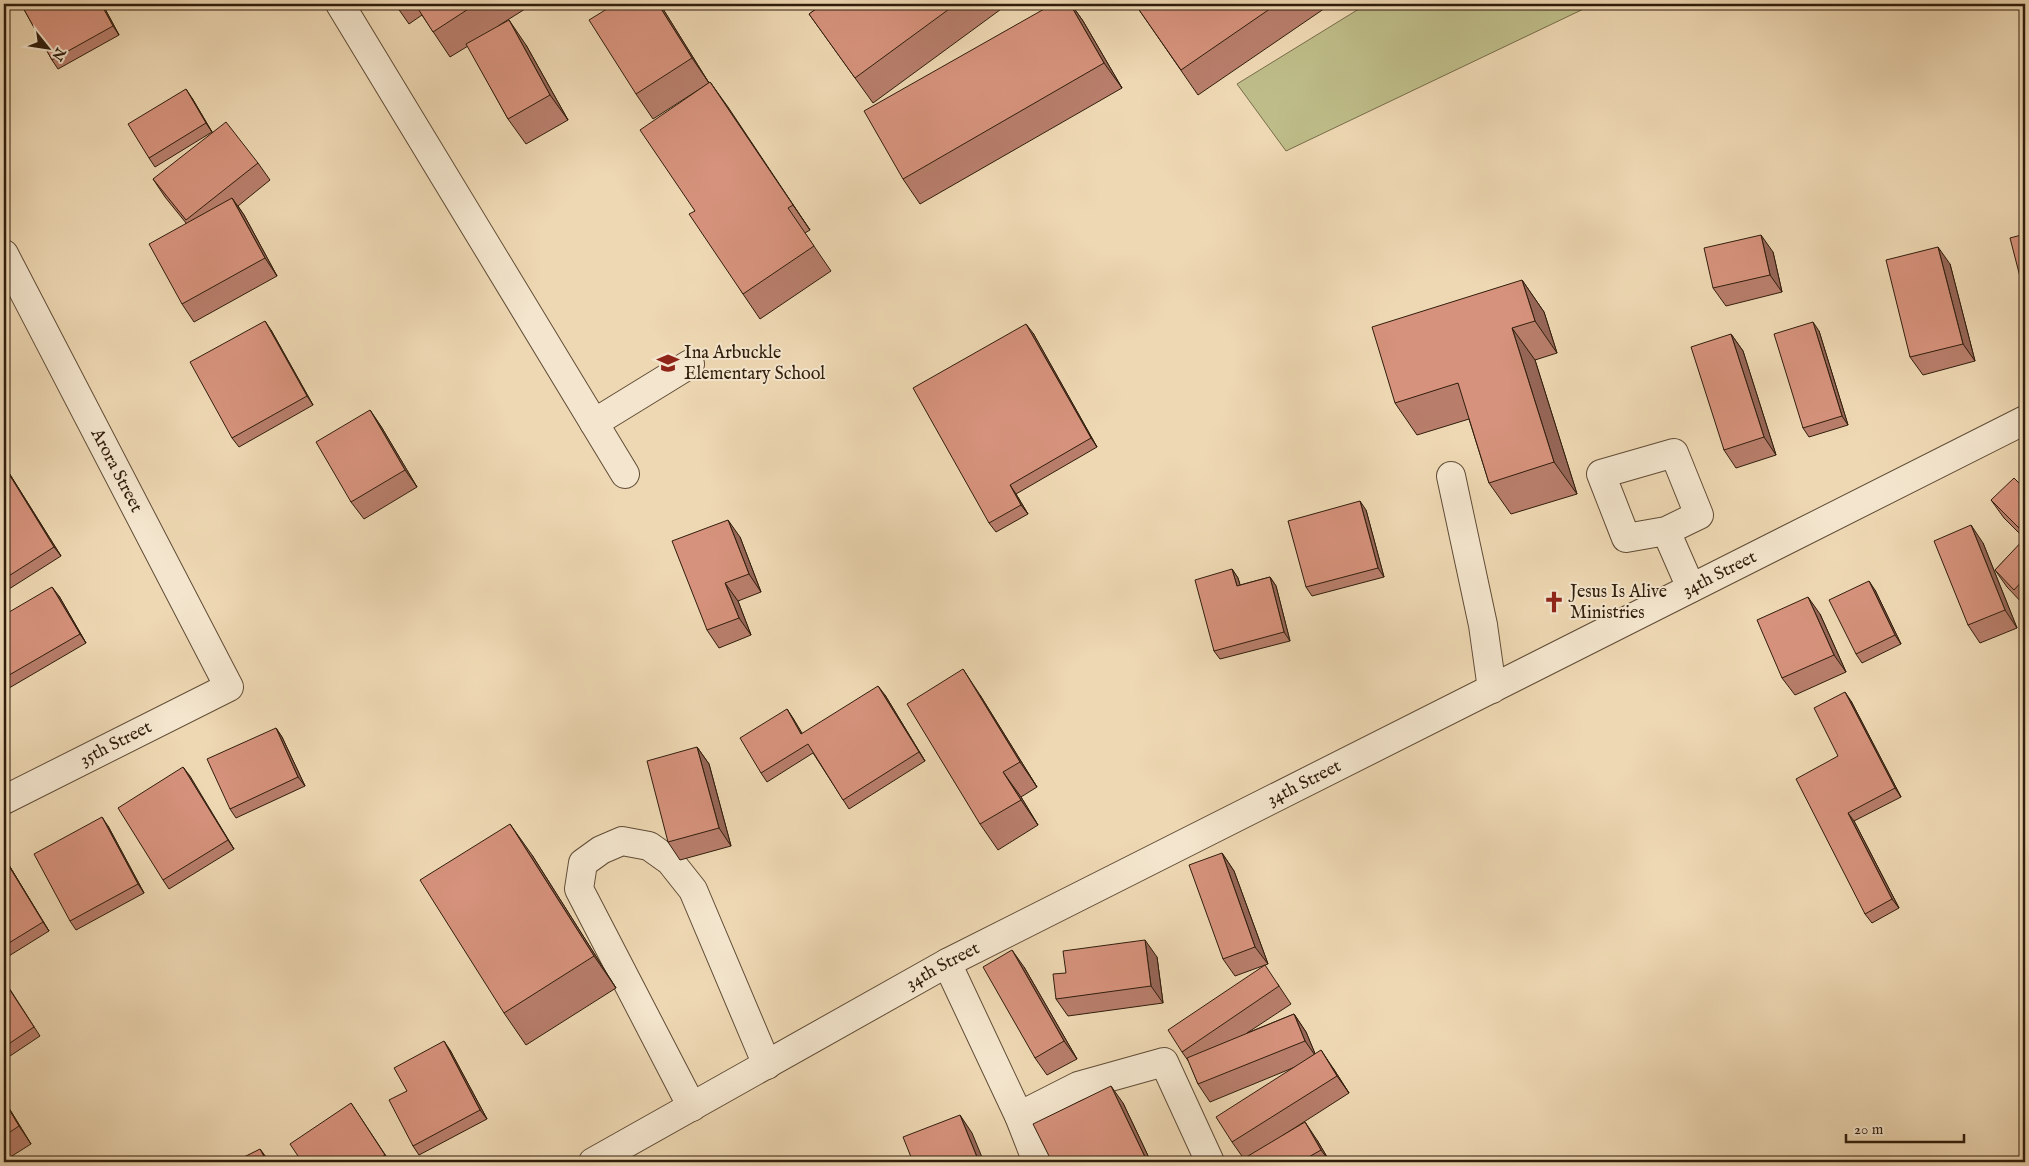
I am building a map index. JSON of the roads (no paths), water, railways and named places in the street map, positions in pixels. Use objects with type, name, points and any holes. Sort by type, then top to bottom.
[{"type":"street","points":[[340,4],[625,474]]},
{"type":"street","name":"Arora Street","points":[[4,254],[229,687]]},
{"type":"street","points":[[594,423],[690,364]]},
{"type":"street","name":"34th Street","points":[[593,1162],[947,963],[2025,420]]},
{"type":"street","points":[[1451,476],[1483,625],[1492,689]]},
{"type":"street","points":[[1666,531],[1691,588]]},
{"type":"street","name":"35th Street","points":[[4,800],[229,687]]},
{"type":"street","points":[[692,1107],[580,889],[583,863],[600,850],[622,841],[649,846],[670,861],[693,890],[767,1065]]},
{"type":"street","points":[[947,963],[1019,1116],[1037,1162]]},
{"type":"street","points":[[1019,1116],[1078,1086],[1164,1062],[1210,1162]]},
{"type":"place","name":"Ina Arbuckle Elementary School","points":[[668,363]]},
{"type":"place","name":"Jesus Is Alive Ministries","points":[[1554,602]]}]
